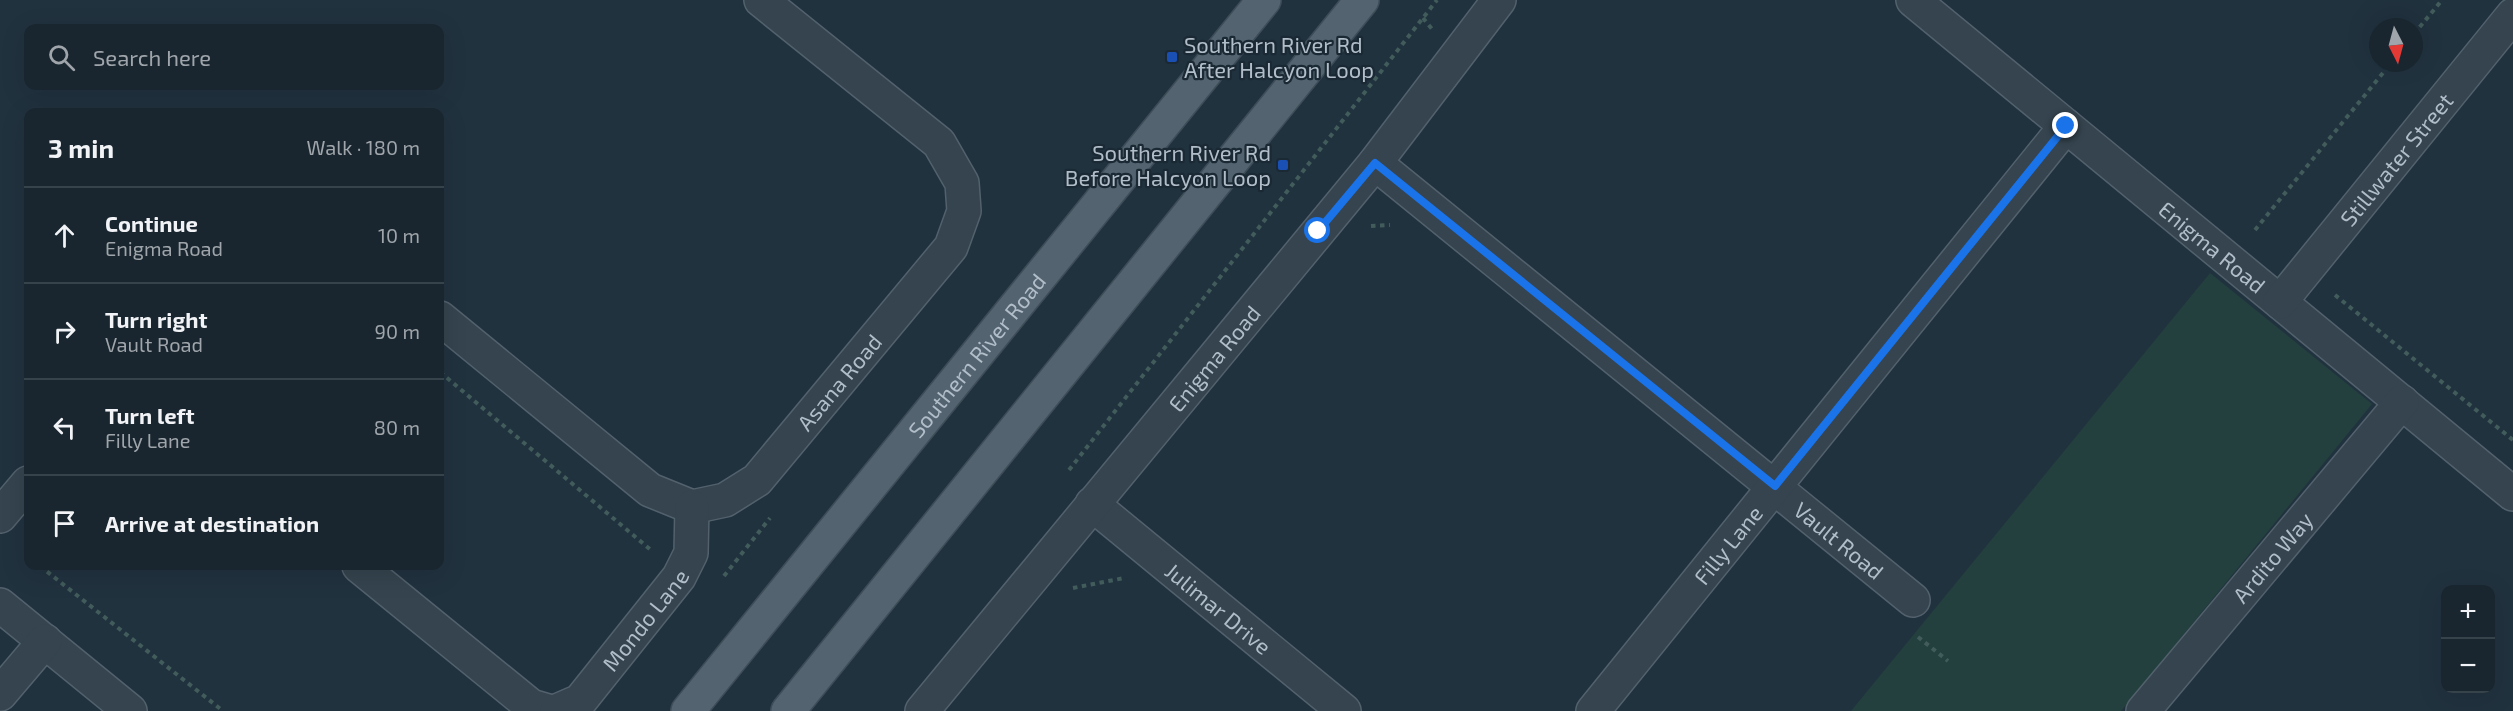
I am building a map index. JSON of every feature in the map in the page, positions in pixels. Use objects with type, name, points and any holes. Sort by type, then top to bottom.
[{"type":"main road","name":"Southern River Road","points":[[688,711],[1264,0]]},
{"type":"main road","points":[[788,711],[1362,0]]},
{"type":"street","name":"Asana Road","points":[[692,507],[725,500],[757,480],[951,247],[964,211],[962,183],[939,143],[761,0]]},
{"type":"street","name":"Enigma Road","points":[[922,711],[1375,163],[1499,0]]},
{"type":"street","name":"Enigma Road","points":[[1913,0],[2513,494]]},
{"type":"street","name":"Stillwater Street","points":[[2280,302],[2513,15]]},
{"type":"street","name":"Filly Lane","points":[[1593,711],[2066,126]]},
{"type":"street","name":"Vault Road","points":[[1375,163],[1913,600]]},
{"type":"street","points":[[444,321],[650,490],[692,507]]},
{"type":"street","name":"Ardito Way","points":[[2143,711],[2402,402]]},
{"type":"street","points":[[0,516],[24,488]]},
{"type":"street","name":"Julimar Drive","points":[[1092,504],[1344,711]]},
{"type":"street","name":"Mondo Lane","points":[[557,711],[580,701],[680,577],[691,553],[692,507]]},
{"type":"street","points":[[364,570],[531,706],[548,711]]},
{"type":"street","points":[[0,605],[130,711]]},
{"type":"street","points":[[0,694],[45,641]]},
{"type":"path","points":[[1062,479],[1437,0]]},
{"type":"path","points":[[2423,23],[2442,0]]},
{"type":"path","points":[[2255,230],[2384,72]]},
{"type":"path","points":[[45,570],[224,711]]},
{"type":"path","points":[[1072,588],[1124,578],[1134,585]]},
{"type":"green space","points":[[2210,273],[2372,404],[2121,711],[1851,711]]},
{"type":"place","name":"Southern River Rd After Halcyon Loop","points":[[1172,57]]},
{"type":"place","name":"Southern River Rd Before Halcyon Loop","points":[[1283,165]]},
{"type":"route","points":[[1318,231],[1375,163],[1775,486],[2066,126]]}]
